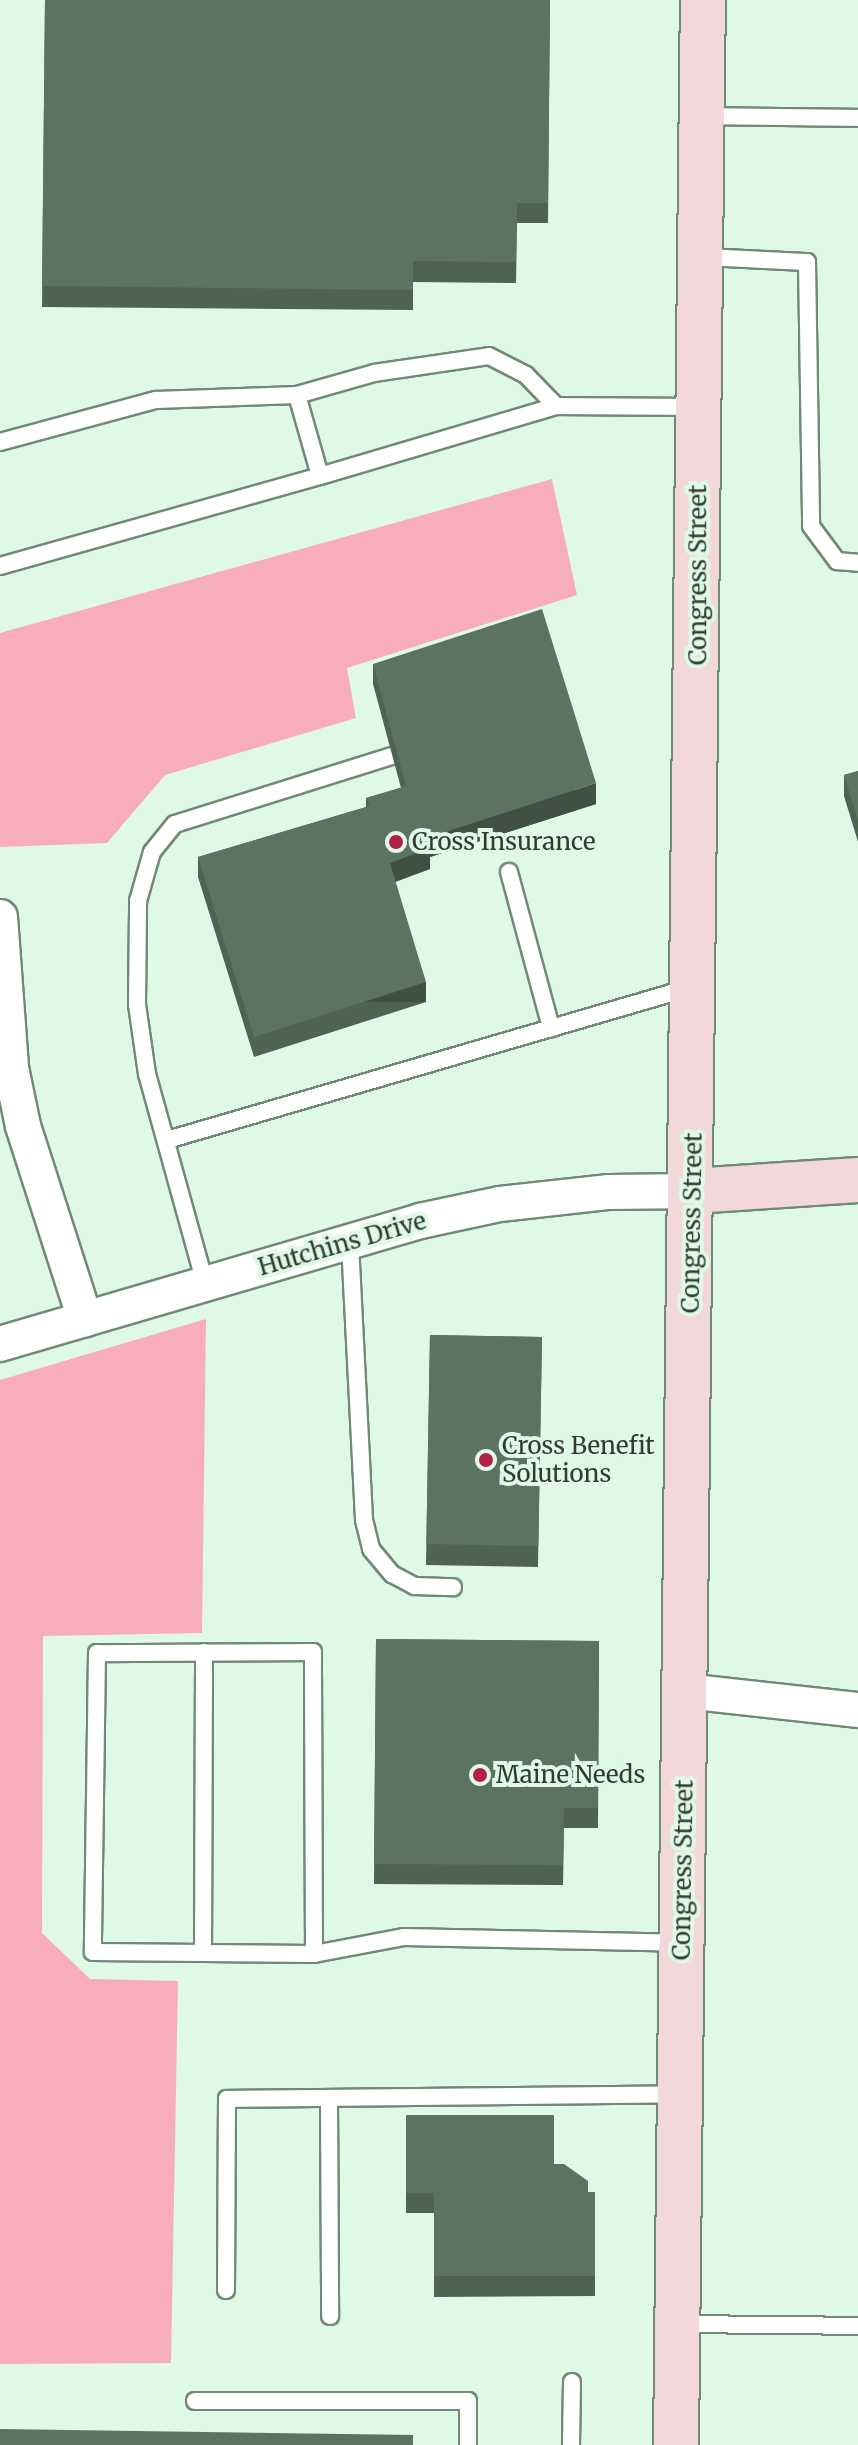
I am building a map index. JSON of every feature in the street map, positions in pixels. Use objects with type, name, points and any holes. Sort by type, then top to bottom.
[{"type":"main road","name":"Congress Street","points":[[676,2445],[693,1191],[703,0]]},
{"type":"main road","points":[[693,1191],[858,1180]]},
{"type":"street","points":[[0,917],[11,1068],[23,1126],[85,1319]]},
{"type":"street","name":"Hutchins Drive","points":[[0,1344],[205,1283],[500,1204],[609,1192],[693,1191]]},
{"type":"street","points":[[685,1691],[858,1710]]},
{"type":"lane","points":[[702,116],[858,118]]},
{"type":"lane","points":[[701,257],[807,262],[811,526],[837,561],[858,563]]},
{"type":"lane","points":[[0,442],[156,400],[297,395],[374,373],[489,356],[526,375],[556,406]]},
{"type":"lane","points":[[297,395],[320,476]]},
{"type":"lane","points":[[0,566],[556,406],[700,407]]},
{"type":"lane","points":[[205,1283],[147,1074],[137,1005],[138,901],[152,852],[175,824],[392,756]]},
{"type":"lane","points":[[509,872],[551,1028]]},
{"type":"lane","points":[[167,1140],[695,986]]},
{"type":"lane","points":[[350,1243],[364,1520],[371,1549],[392,1574],[415,1586],[453,1587]]},
{"type":"lane","points":[[203,1953],[204,1652]]},
{"type":"lane","points":[[314,1954],[313,1652],[97,1653],[93,1952],[314,1954],[404,1937],[682,1943]]},
{"type":"lane","points":[[226,2290],[227,2099],[680,2094]]},
{"type":"lane","points":[[329,2098],[330,2316]]},
{"type":"lane","points":[[678,2324],[858,2326]]},
{"type":"lane","points":[[571,2445],[572,2382]]},
{"type":"lane","points":[[195,2401],[468,2401],[468,2445]]},
{"type":"shaded area","points":[[552,479],[577,595],[347,668],[356,718],[165,775],[107,843],[0,847],[0,633]]},
{"type":"shaded area","points":[[206,1319],[202,1633],[43,1636],[42,1933],[90,1979],[178,1981],[171,2363],[0,2364],[0,1380]]},
{"type":"building","points":[[45,0],[550,0],[548,203],[517,203],[516,262],[413,261],[413,290],[42,286]]},
{"type":"building","name":"Cross Insurance","points":[[542,609],[596,783],[427,838],[430,848],[390,863],[426,982],[254,1037],[198,857],[370,806],[366,798],[406,786],[373,664]]},
{"type":"building","points":[[858,771],[858,821],[844,775]]},
{"type":"building","name":"Cross Benefit Solutions","points":[[430,1335],[542,1337],[538,1546],[426,1544]]},
{"type":"building","points":[[376,1639],[599,1641],[598,1808],[564,1808],[563,1865],[374,1864]]},
{"type":"building","points":[[406,2115],[554,2115],[554,2164],[564,2164],[588,2181],[588,2192],[595,2192],[595,2276],[434,2276],[434,2193],[406,2193]]},
{"type":"building","points":[[0,2429],[413,2435],[413,2445],[0,2445]]},
{"type":"place","name":"Cross Insurance","points":[[396,842]]},
{"type":"place","name":"Cross Benefit Solutions","points":[[486,1460]]},
{"type":"place","name":"Maine Needs","points":[[480,1775]]}]
